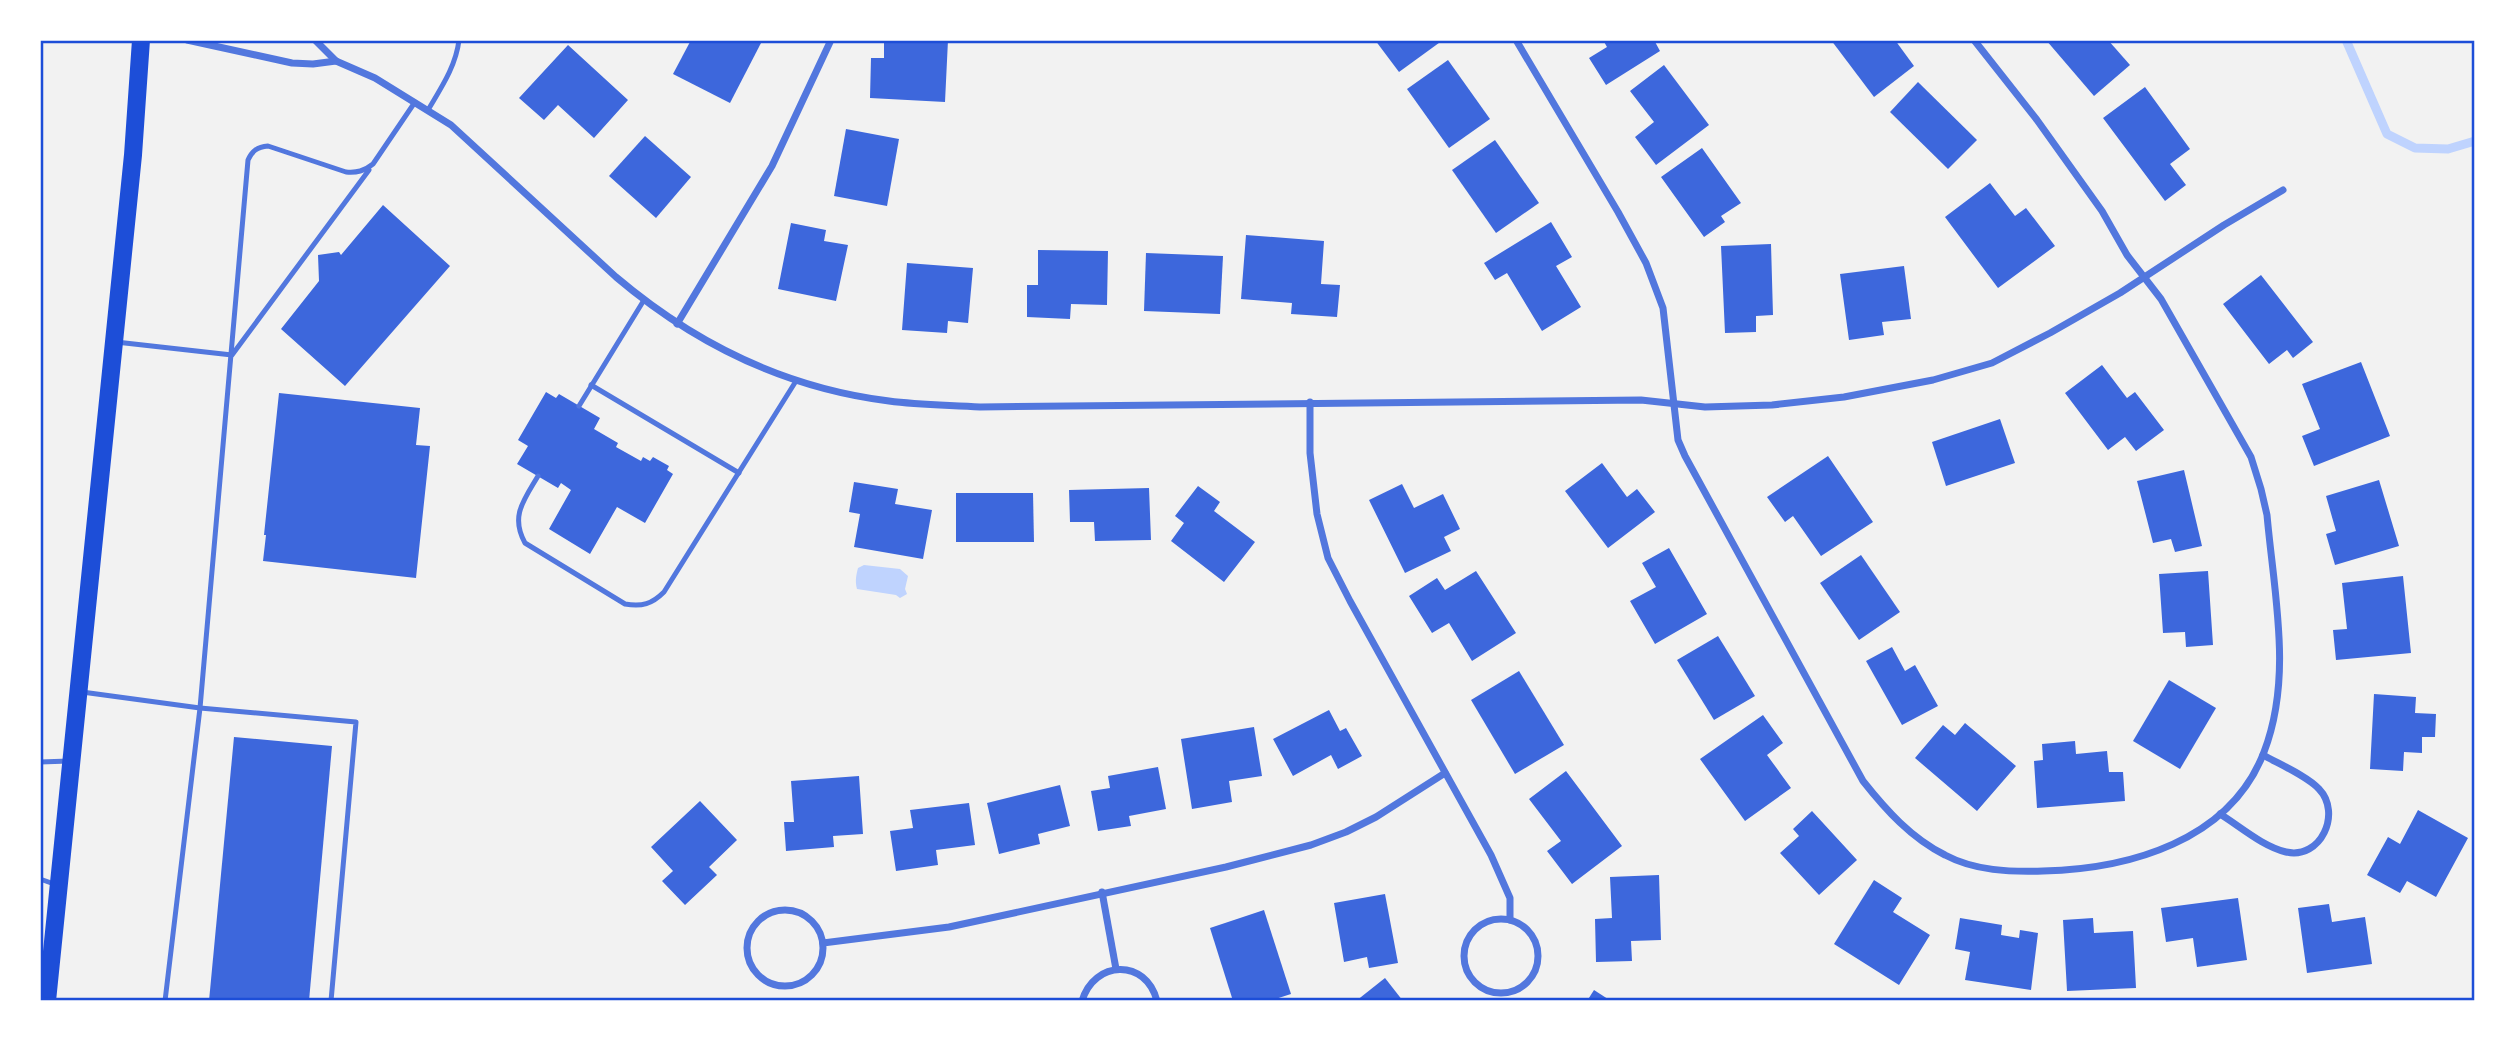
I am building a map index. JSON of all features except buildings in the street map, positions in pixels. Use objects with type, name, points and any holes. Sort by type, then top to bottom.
[{"type":"main road","points":[[47,1001],[45,970],[60,887],[133,155],[141,40]]},
{"type":"street","points":[[187,40],[292,63],[337,61]]},
{"type":"street","points":[[315,40],[337,61],[375,78],[428,110],[471,141],[529,199],[644,300],[677,324],[736,358],[796,381],[857,397],[891,402],[980,407],[1641,400],[1705,407],[1772,405],[1844,397],[1933,380],[1992,363],[2050,333],[2283,190]]},
{"type":"street","points":[[677,324],[772,166],[831,40]]},
{"type":"street","points":[[1516,40],[1646,263],[1663,308],[1678,440],[1685,456],[1863,781],[1889,813],[1917,838],[1946,856],[1986,869],[2019,872],[2074,871],[2113,865],[2153,853],[2187,838],[2220,814],[2237,796],[2263,755],[2275,719],[2281,683],[2267,515],[2251,457],[2161,299],[2127,255],[2092,197],[2037,120],[1974,40]]},
{"type":"street","points":[[1310,402],[1313,487],[1328,558],[1506,885],[1510,898],[1510,920]]},
{"type":"street","points":[[2220,814],[2270,846],[2290,853],[2308,849],[2319,842],[2326,832],[2330,817],[2327,801],[2318,788],[2263,755]]},
{"type":"street","points":[[823,943],[949,926],[1226,867],[1311,845],[1376,817],[1445,773]]},
{"type":"street","points":[[1102,892],[1116,969]]},
{"type":"street","points":[[779,910],[803,914],[819,932],[823,943],[823,955],[812,976],[791,987],[767,982],[757,975],[747,954],[751,930],[768,914],[779,910]]},
{"type":"street","points":[[1499,918],[1510,920],[1530,932],[1536,942],[1537,966],[1533,976],[1514,991],[1503,994],[1491,992],[1480,987],[1466,970],[1463,958],[1465,946],[1469,935],[1488,921],[1499,918]]},
{"type":"street","points":[[1082,1001],[1086,988],[1094,979],[1104,972],[1116,969],[1139,974],[1148,982],[1157,1001]]},
{"type":"lane","points":[[428,110],[447,78],[457,54],[459,40]]},
{"type":"lane","points":[[232,355],[373,164],[415,102]]},
{"type":"lane","points":[[165,1001],[200,708],[248,160],[251,152],[268,146],[355,173],[373,164]]},
{"type":"lane","points":[[579,406],[644,300]]},
{"type":"lane","points":[[114,342],[232,355]]},
{"type":"lane","points":[[538,476],[520,508],[517,519],[519,533],[525,543],[534,551],[625,604],[636,606],[656,600],[664,592],[796,381]]},
{"type":"lane","points":[[592,385],[739,473]]},
{"type":"lane","points":[[79,691],[200,708],[356,722],[331,1001]]},
{"type":"lane","points":[[40,762],[72,760]]},
{"type":"lane","points":[[40,879],[60,887]]},
{"type":"water","points":[[864,565],[900,569],[908,576],[905,589],[907,594],[900,598],[896,595],[857,589],[858,568]]},
{"type":"waterway","points":[[2346,40],[2387,134],[2415,148],[2448,149],[2475,141]]}]
